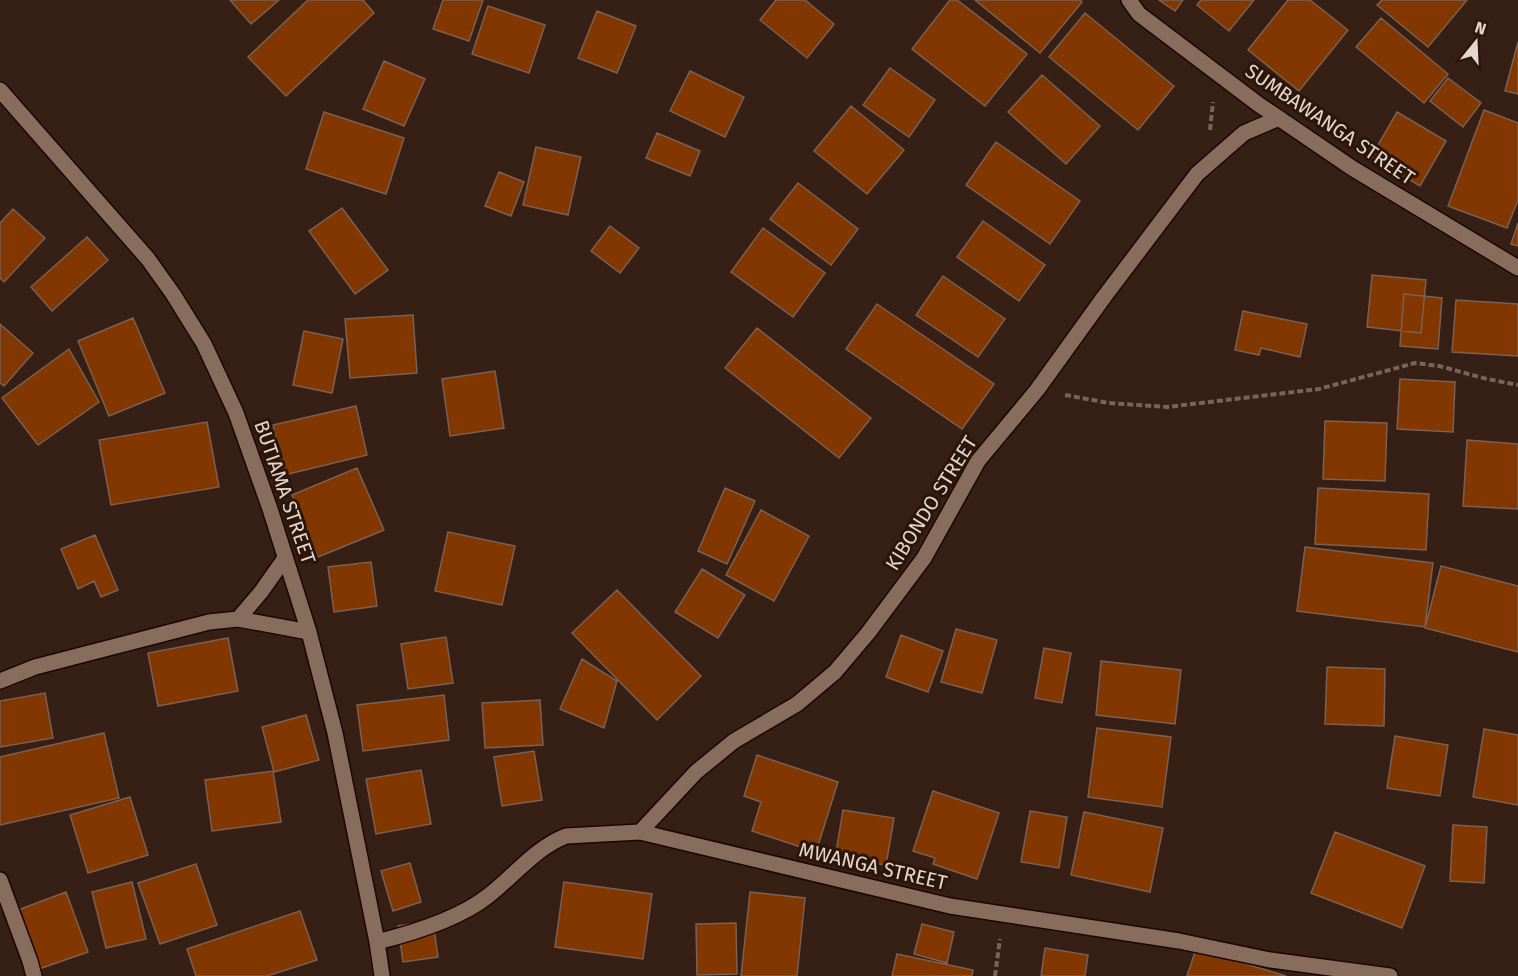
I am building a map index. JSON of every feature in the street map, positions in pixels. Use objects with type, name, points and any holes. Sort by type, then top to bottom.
[{"type":"street","name":"SUMBAWANGA STREET","points":[[1128,0],[1139,14],[1279,118],[1352,168],[1518,268]]},
{"type":"street","name":"BUTIAMA STREET","points":[[0,90],[148,259],[204,344],[236,413],[309,632],[335,733],[382,976]]},
{"type":"street","name":"KIBONDO STREET","points":[[640,832],[696,772],[734,741],[797,704],[836,672],[924,558],[978,461],[1037,390],[1197,174],[1244,134],[1279,118]]},
{"type":"street","points":[[238,619],[285,558]]},
{"type":"street","points":[[0,681],[35,667],[209,622],[238,619],[309,632]]},
{"type":"street","name":"MWANGA STREET","points":[[377,942],[425,929],[480,902],[556,840],[566,836],[640,832],[950,906],[1179,941],[1270,960],[1390,976]]},
{"type":"street","points":[[0,880],[34,976]]},
{"type":"path","points":[[1197,174],[1211,128],[1215,71]]},
{"type":"path","points":[[1037,390],[1109,403],[1167,407],[1319,389],[1415,363],[1439,366],[1518,385]]},
{"type":"path","points":[[995,976],[1003,915]]},
{"type":"building","points":[[230,0],[279,0],[251,24]]},
{"type":"building","points":[[308,0],[363,0],[374,13],[286,96],[248,57]]},
{"type":"building","points":[[443,0],[483,0],[469,41],[433,29]]},
{"type":"building","points":[[776,0],[805,0],[834,24],[807,58],[760,20]]},
{"type":"building","points":[[950,0],[957,0],[1027,54],[985,106],[912,49]]},
{"type":"building","points":[[975,0],[1080,0],[1082,2],[1040,53]]},
{"type":"building","points":[[1159,0],[1183,0],[1175,11]]},
{"type":"building","points":[[1201,0],[1254,0],[1229,31],[1197,5]]},
{"type":"building","points":[[1288,0],[1310,0],[1348,30],[1299,91],[1248,50]]},
{"type":"building","points":[[1382,0],[1467,0],[1428,47],[1377,5]]},
{"type":"building","points":[[488,6],[545,25],[529,73],[472,54]]},
{"type":"building","points":[[597,11],[636,26],[617,73],[578,58]]},
{"type":"building","points":[[1085,13],[1174,86],[1138,130],[1049,57]]},
{"type":"building","points":[[1381,18],[1448,74],[1424,103],[1356,47]]},
{"type":"building","points":[[1518,42],[1518,94],[1505,91]]},
{"type":"building","points":[[384,61],[425,79],[404,126],[363,109]]},
{"type":"building","points":[[890,68],[935,100],[909,137],[863,105]]},
{"type":"building","points":[[690,71],[744,97],[725,137],[670,111]]},
{"type":"building","points":[[1042,75],[1100,126],[1066,164],[1008,112]]},
{"type":"building","points":[[1448,78],[1481,103],[1463,127],[1430,101]]},
{"type":"building","points":[[851,106],[904,150],[867,194],[814,151]]},
{"type":"building","points":[[1484,110],[1518,123],[1518,200],[1507,228],[1448,206]]},
{"type":"building","points":[[324,112],[404,138],[386,194],[306,169]]},
{"type":"building","points":[[1397,112],[1446,141],[1420,186],[1371,157]]},
{"type":"building","points":[[657,133],[700,151],[690,176],[646,158]]},
{"type":"building","points":[[996,142],[1080,201],[1050,244],[966,185]]},
{"type":"building","points":[[536,147],[581,157],[568,215],[523,205]]},
{"type":"building","points":[[499,172],[524,182],[511,216],[485,206]]},
{"type":"building","points":[[798,183],[858,229],[831,265],[770,219]]},
{"type":"building","points":[[342,208],[388,270],[355,294],[309,231]]},
{"type":"building","points":[[13,209],[45,238],[4,282],[0,278],[0,223]]},
{"type":"building","points":[[983,221],[1045,265],[1019,301],[957,257]]},
{"type":"building","points":[[1518,223],[1518,246],[1511,244]]},
{"type":"building","points":[[610,226],[639,248],[620,273],[591,251]]},
{"type":"building","points":[[763,228],[825,273],[793,317],[731,272]]},
{"type":"building","points":[[87,237],[108,260],[52,311],[31,287]]},
{"type":"building","points":[[1372,275],[1426,280],[1421,333],[1367,327]]},
{"type":"building","points":[[943,276],[1005,319],[978,357],[916,315]]},
{"type":"building","points":[[1404,294],[1442,298],[1438,349],[1400,346]]},
{"type":"building","points":[[1456,300],[1518,304],[1518,356],[1452,352]]},
{"type":"building","points":[[877,304],[994,384],[962,429],[846,349]]},
{"type":"building","points":[[1243,311],[1307,324],[1300,357],[1261,348],[1259,355],[1235,350]]},
{"type":"building","points":[[413,315],[417,373],[350,378],[345,319]]},
{"type":"building","points":[[133,318],[165,393],[109,416],[78,341]]},
{"type":"building","points":[[0,324],[33,353],[4,386],[0,383]]},
{"type":"building","points":[[757,328],[871,418],[839,458],[725,368]]},
{"type":"building","points":[[304,331],[343,339],[332,393],[293,385]]},
{"type":"building","points":[[69,349],[99,402],[38,445],[2,398]]},
{"type":"building","points":[[495,371],[504,428],[450,436],[442,379]]},
{"type":"building","points":[[1400,379],[1455,382],[1453,432],[1397,429]]},
{"type":"building","points":[[356,406],[367,455],[284,475],[273,425]]},
{"type":"building","points":[[1325,421],[1387,423],[1385,481],[1323,479]]},
{"type":"building","points":[[207,422],[219,487],[111,505],[99,440]]},
{"type":"building","points":[[1467,440],[1518,444],[1518,509],[1463,506]]},
{"type":"building","points":[[357,468],[384,530],[318,557],[292,495]]},
{"type":"building","points":[[725,488],[755,501],[727,564],[698,551]]},
{"type":"building","points":[[1318,488],[1429,494],[1426,550],[1315,544]]},
{"type":"building","points":[[761,510],[809,536],[774,601],[726,575]]},
{"type":"building","points":[[448,532],[515,546],[502,605],[435,591]]},
{"type":"building","points":[[95,535],[118,590],[101,597],[94,581],[78,589],[61,549]]},
{"type":"building","points":[[1305,547],[1433,563],[1425,627],[1297,611]]},
{"type":"building","points":[[371,562],[377,606],[334,612],[328,567]]},
{"type":"building","points":[[1441,566],[1518,586],[1518,652],[1425,628]]},
{"type":"building","points":[[702,569],[745,595],[718,638],[675,612]]},
{"type":"building","points":[[617,590],[701,676],[657,720],[572,633]]},
{"type":"building","points":[[956,629],[997,640],[982,693],[941,682]]},
{"type":"building","points":[[901,635],[943,651],[928,692],[886,677]]},
{"type":"building","points":[[446,637],[453,683],[408,689],[401,644]]},
{"type":"building","points":[[228,638],[238,691],[158,706],[148,653]]},
{"type":"building","points":[[1044,648],[1071,653],[1062,703],[1035,698]]},
{"type":"building","points":[[582,659],[617,681],[604,728],[560,709]]},
{"type":"building","points":[[1101,661],[1181,670],[1175,724],[1096,715]]},
{"type":"building","points":[[1327,667],[1385,669],[1384,726],[1325,724]]},
{"type":"building","points":[[45,693],[53,738],[0,747],[0,701]]},
{"type":"building","points":[[444,695],[449,740],[363,751],[357,705]]},
{"type":"building","points":[[540,700],[543,745],[485,748],[482,703]]},
{"type":"building","points":[[306,715],[319,760],[274,772],[262,727]]},
{"type":"building","points":[[1097,728],[1171,737],[1162,807],[1088,797]]},
{"type":"building","points":[[1484,729],[1518,735],[1518,805],[1473,797]]},
{"type":"building","points":[[104,733],[119,798],[0,825],[0,757]]},
{"type":"building","points":[[1395,736],[1448,745],[1440,796],[1387,788]]},
{"type":"building","points":[[534,751],[542,800],[502,806],[494,757]]},
{"type":"building","points":[[757,755],[838,782],[816,852],[752,831],[761,802],[744,796]]},
{"type":"building","points":[[421,770],[431,824],[376,834],[366,779]]},
{"type":"building","points":[[273,771],[281,822],[212,831],[205,780]]},
{"type":"building","points":[[933,791],[999,813],[977,879],[933,864],[935,858],[913,851]]},
{"type":"building","points":[[130,797],[148,855],[88,873],[70,815]]},
{"type":"building","points":[[843,810],[894,818],[886,865],[835,858]]},
{"type":"building","points":[[1030,811],[1067,817],[1059,868],[1021,862]]},
{"type":"building","points":[[1084,812],[1163,828],[1150,892],[1071,875]]},
{"type":"building","points":[[1453,825],[1487,827],[1484,883],[1450,881]]},
{"type":"building","points":[[1335,832],[1425,866],[1402,928],[1311,893]]},
{"type":"building","points":[[410,863],[421,902],[393,911],[381,871]]},
{"type":"building","points":[[196,864],[217,925],[160,944],[138,883]]},
{"type":"building","points":[[132,882],[146,939],[106,948],[92,892]]},
{"type":"building","points":[[564,882],[652,894],[643,959],[555,947]]},
{"type":"building","points":[[66,892],[88,952],[39,969],[18,910]]},
{"type":"building","points":[[750,892],[805,898],[797,976],[741,976]]},
{"type":"building","points":[[300,911],[317,960],[267,976],[196,976],[187,949]]},
{"type":"building","points":[[433,921],[438,957],[403,962],[398,926]]},
{"type":"building","points":[[736,923],[737,974],[697,975],[696,924]]},
{"type":"building","points":[[922,924],[954,932],[947,963],[914,954]]},
{"type":"building","points":[[1045,948],[1088,955],[1085,976],[1041,976]]},
{"type":"building","points":[[1196,949],[1286,976],[1187,976]]},
{"type":"building","points":[[897,954],[973,970],[972,976],[892,976]]}]
